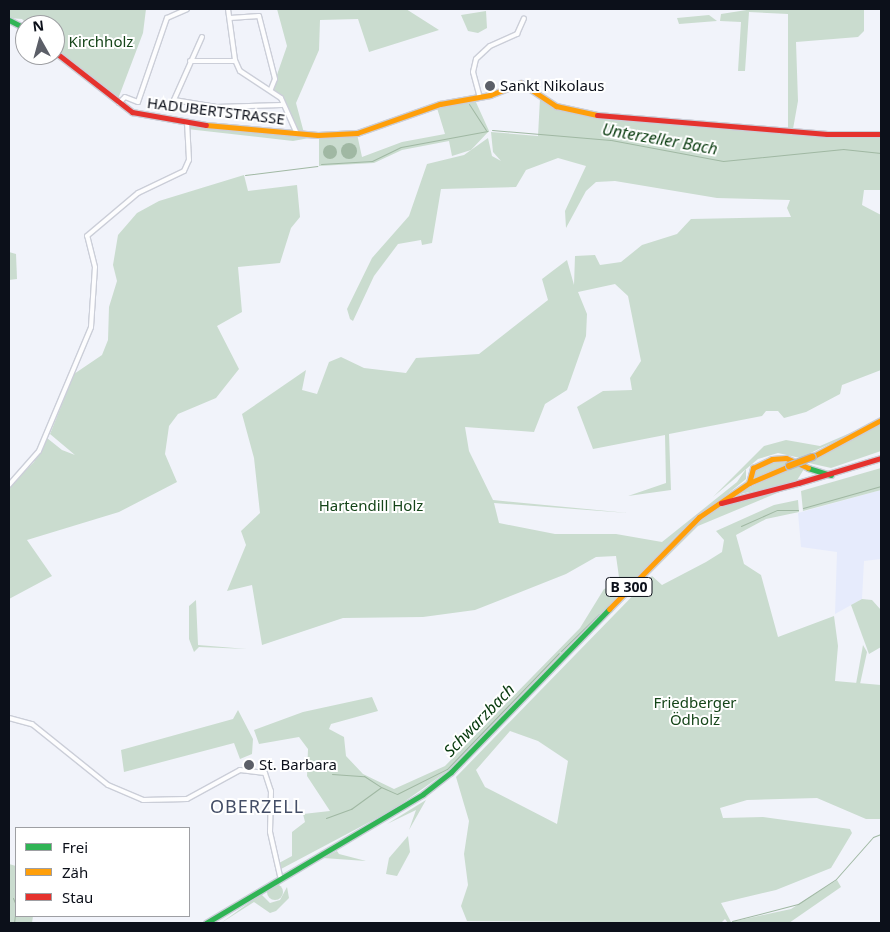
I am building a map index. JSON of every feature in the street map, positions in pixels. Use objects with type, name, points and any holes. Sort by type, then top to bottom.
[{"type":"main road","name":"HADUBERTSTRASSE","points":[[65,60],[118,103],[140,115],[187,123],[297,134],[334,135],[379,128],[440,104],[480,98],[521,83],[556,106],[587,114],[826,134],[881,134]]},
{"type":"main road","name":"B 300","points":[[206,923],[280,876],[407,804],[451,772],[712,506],[749,482],[812,457],[881,420]]},
{"type":"main road","points":[[749,482],[753,468],[772,459],[786,458],[808,468],[836,474]]},
{"type":"main road","points":[[712,506],[836,474],[881,458]]},
{"type":"street","points":[[118,103],[125,96],[138,102],[171,11],[187,9]]},
{"type":"street","points":[[228,9],[235,62],[247,78],[271,89],[282,105],[297,134]]},
{"type":"street","points":[[230,18],[259,16],[275,79],[271,89]]},
{"type":"street","points":[[480,98],[473,72],[476,59],[490,46],[517,34],[524,18]]},
{"type":"street","points":[[202,37],[174,100],[216,107],[282,105]]},
{"type":"street","points":[[190,61],[235,62]]},
{"type":"street","points":[[470,99],[477,88]]},
{"type":"street","points":[[9,485],[39,451],[90,327],[95,267],[87,236],[138,193],[184,171],[189,157],[187,123]]},
{"type":"street","points":[[9,718],[32,724],[126,795],[153,802],[197,796],[240,770],[265,773],[271,791],[270,832],[280,876]]},
{"type":"shaded area","points":[[346,143],[352,143],[357,148],[355,157],[346,159],[341,154],[341,148]]},
{"type":"shaded area","points":[[327,145],[333,145],[337,152],[333,159],[327,159],[323,155],[323,149]]},
{"type":"shaded area","points":[[881,490],[881,559],[864,561],[862,599],[835,614],[837,552],[801,547],[798,513]]},
{"type":"green space","name":"Kirchholz","points":[[9,9],[146,9],[143,33],[118,99],[65,56],[65,15],[15,15],[15,18],[9,18]]},
{"type":"green space","points":[[277,9],[406,9],[439,30],[369,52],[358,19],[320,20],[319,50],[296,103],[304,133],[296,129],[272,89],[287,46]]},
{"type":"green space","points":[[753,9],[864,9],[864,31],[858,37],[796,42],[798,101],[793,129],[788,128],[788,14],[749,12],[745,71],[738,71],[741,22],[720,21],[721,14]]},
{"type":"green space","points":[[486,11],[487,28],[478,33],[468,31],[461,15]]},
{"type":"green space","points":[[709,15],[717,21],[679,24],[677,18]]},
{"type":"green space","name":"Hartendill Holz","points":[[540,98],[568,112],[612,119],[881,136],[881,190],[864,190],[862,205],[881,215],[881,370],[842,385],[840,394],[806,412],[784,418],[778,411],[766,411],[762,416],[669,434],[671,490],[628,496],[666,483],[665,435],[593,449],[577,407],[603,391],[632,390],[630,378],[641,361],[628,296],[615,284],[578,292],[587,314],[586,336],[567,390],[545,404],[534,432],[465,427],[469,451],[493,500],[628,513],[494,503],[499,523],[555,534],[616,534],[662,542],[737,482],[746,469],[746,479],[678,534],[449,770],[394,809],[281,869],[279,863],[292,856],[292,832],[305,822],[303,814],[330,811],[307,776],[308,749],[299,737],[259,744],[254,730],[303,712],[372,697],[378,711],[331,724],[329,729],[344,737],[346,756],[363,774],[394,789],[445,766],[580,628],[604,589],[620,584],[616,556],[596,557],[566,574],[475,610],[423,617],[343,618],[262,645],[252,585],[227,591],[246,545],[241,531],[260,513],[254,458],[242,414],[306,370],[302,390],[317,394],[329,362],[341,357],[364,368],[406,373],[416,358],[479,354],[548,300],[542,279],[567,260],[574,285],[575,256],[595,255],[600,265],[621,262],[642,245],[677,234],[691,219],[791,217],[787,208],[790,200],[717,198],[615,181],[596,182],[586,191],[566,228],[565,211],[586,166],[558,158],[526,170],[516,187],[441,189],[432,243],[422,245],[421,240],[398,244],[374,276],[353,321],[350,319],[347,309],[372,258],[409,216],[427,164],[464,155],[488,138],[492,156],[501,161],[493,152],[491,132],[538,136]]},
{"type":"green space","points":[[475,100],[489,131],[471,150],[452,156],[449,141],[402,150],[374,163],[319,166],[319,137],[357,134],[362,157],[402,142],[445,134],[437,108]]},
{"type":"green space","points":[[192,125],[315,137],[293,141],[187,129]]},
{"type":"green space","points":[[244,175],[248,191],[297,185],[300,217],[291,228],[280,263],[238,267],[242,312],[217,326],[239,369],[216,398],[178,414],[169,426],[165,454],[177,482],[119,512],[27,540],[52,576],[9,599],[9,487],[34,462],[47,438],[62,450],[75,455],[50,434],[74,374],[102,355],[108,340],[109,307],[117,281],[113,265],[118,235],[137,213],[159,201]]},
{"type":"green space","points":[[9,252],[16,254],[17,279],[9,280]]},
{"type":"green space","points":[[871,424],[800,458],[778,453],[758,459],[713,497],[764,446],[786,440],[820,446]]},
{"type":"green space","points":[[881,424],[881,451],[831,468],[809,463]]},
{"type":"green space","points":[[780,459],[792,462],[749,480],[754,468]]},
{"type":"green space","points":[[799,465],[804,469],[796,482],[731,496]]},
{"type":"green space","points":[[881,468],[881,490],[803,511],[801,491]]},
{"type":"green space","points":[[794,486],[698,526],[573,650],[694,526],[717,507]]},
{"type":"green space","name":"Friedberger Ödholz","points":[[798,500],[799,512],[766,519],[736,535],[744,564],[761,575],[778,637],[834,616],[838,646],[835,681],[881,685],[881,819],[866,819],[817,798],[747,800],[720,808],[723,818],[763,817],[850,829],[852,833],[831,868],[776,890],[721,903],[731,922],[791,909],[837,880],[841,887],[789,923],[728,923],[725,919],[721,923],[467,921],[461,906],[468,885],[464,854],[469,821],[456,777],[652,576],[662,585],[706,562],[722,552],[724,540],[716,531],[774,505]],"holes":[[[510,731],[538,741],[568,761],[557,824],[485,787],[476,770]]]},
{"type":"green space","points":[[862,599],[872,600],[881,610],[881,647],[869,654],[851,605]]},
{"type":"green space","points":[[196,600],[198,645],[247,649],[199,647],[194,652],[189,639],[189,606]]},
{"type":"green space","points":[[863,645],[867,652],[860,684],[856,684]]},
{"type":"green space","points":[[238,710],[253,739],[252,754],[240,759],[234,743],[124,772],[121,750],[233,719]]},
{"type":"green space","points":[[464,762],[435,790],[393,817],[350,838],[406,808]]},
{"type":"green space","points":[[426,800],[409,830],[416,810],[387,824]]},
{"type":"green space","points":[[408,836],[410,852],[397,876],[386,874],[389,858]]},
{"type":"green space","points":[[337,851],[339,854],[366,861],[323,858]]},
{"type":"green space","points":[[9,864],[15,866],[15,917],[33,917],[32,923],[9,923]]},
{"type":"green space","points":[[272,884],[278,884],[283,889],[281,898],[272,900],[267,895],[267,889]]},
{"type":"green space","points":[[287,887],[289,898],[276,911],[270,913],[254,902],[221,923],[261,894],[270,903],[280,900]]},
{"type":"waterway","points":[[469,104],[486,130]]},
{"type":"waterway","name":"Unterzeller Bach","points":[[492,130],[611,140],[723,161],[843,149],[881,153]]},
{"type":"waterway","name":"Unterzeller Bach","points":[[321,164],[372,161],[401,147],[488,131]]},
{"type":"waterway","name":"Unterzeller Bach","points":[[245,175],[317,166]]},
{"type":"waterway","name":"Schwarzbach","points":[[803,508],[881,486]]},
{"type":"waterway","name":"Schwarzbach","points":[[741,526],[777,510],[798,510]]},
{"type":"waterway","name":"Schwarzbach","points":[[561,651],[599,614]]},
{"type":"waterway","name":"Schwarzbach","points":[[326,818],[351,809],[381,787],[397,794],[447,769],[559,653]]},
{"type":"waterway","points":[[332,774],[364,776],[381,787]]},
{"type":"waterway","points":[[732,921],[798,904],[836,879],[873,837],[881,834]]},
{"type":"waterway","points":[[13,898],[15,903]]},
{"type":"waterway","points":[[14,923],[15,914]]},
{"type":"traffic: fast","points":[[9,20],[15,23]]},
{"type":"traffic: fast","points":[[808,468],[831,475]]},
{"type":"traffic: fast","points":[[206,923],[423,794],[451,772],[609,609]]},
{"type":"traffic: slow","points":[[206,125],[318,135],[357,133],[440,104],[490,95],[521,83],[556,106],[597,115]]},
{"type":"traffic: slow","points":[[812,457],[881,420]]},
{"type":"traffic: slow","points":[[789,466],[812,457]]},
{"type":"traffic: slow","points":[[749,483],[753,468],[772,459],[786,458],[808,468]]},
{"type":"traffic: slow","points":[[609,609],[699,517],[749,483],[789,466]]},
{"type":"traffic: jam","points":[[65,60],[132,112],[206,125]]},
{"type":"traffic: jam","points":[[597,115],[827,134],[881,134]]},
{"type":"traffic: jam","points":[[798,483],[881,458]]},
{"type":"traffic: jam","points":[[721,503],[798,483]]},
{"type":"place","name":"Sankt Nikolaus","points":[[490,86]]},
{"type":"place","name":"St. Barbara","points":[[249,765]]},
{"type":"district","name":"OBERZELL","points":[[257,806]]}]
